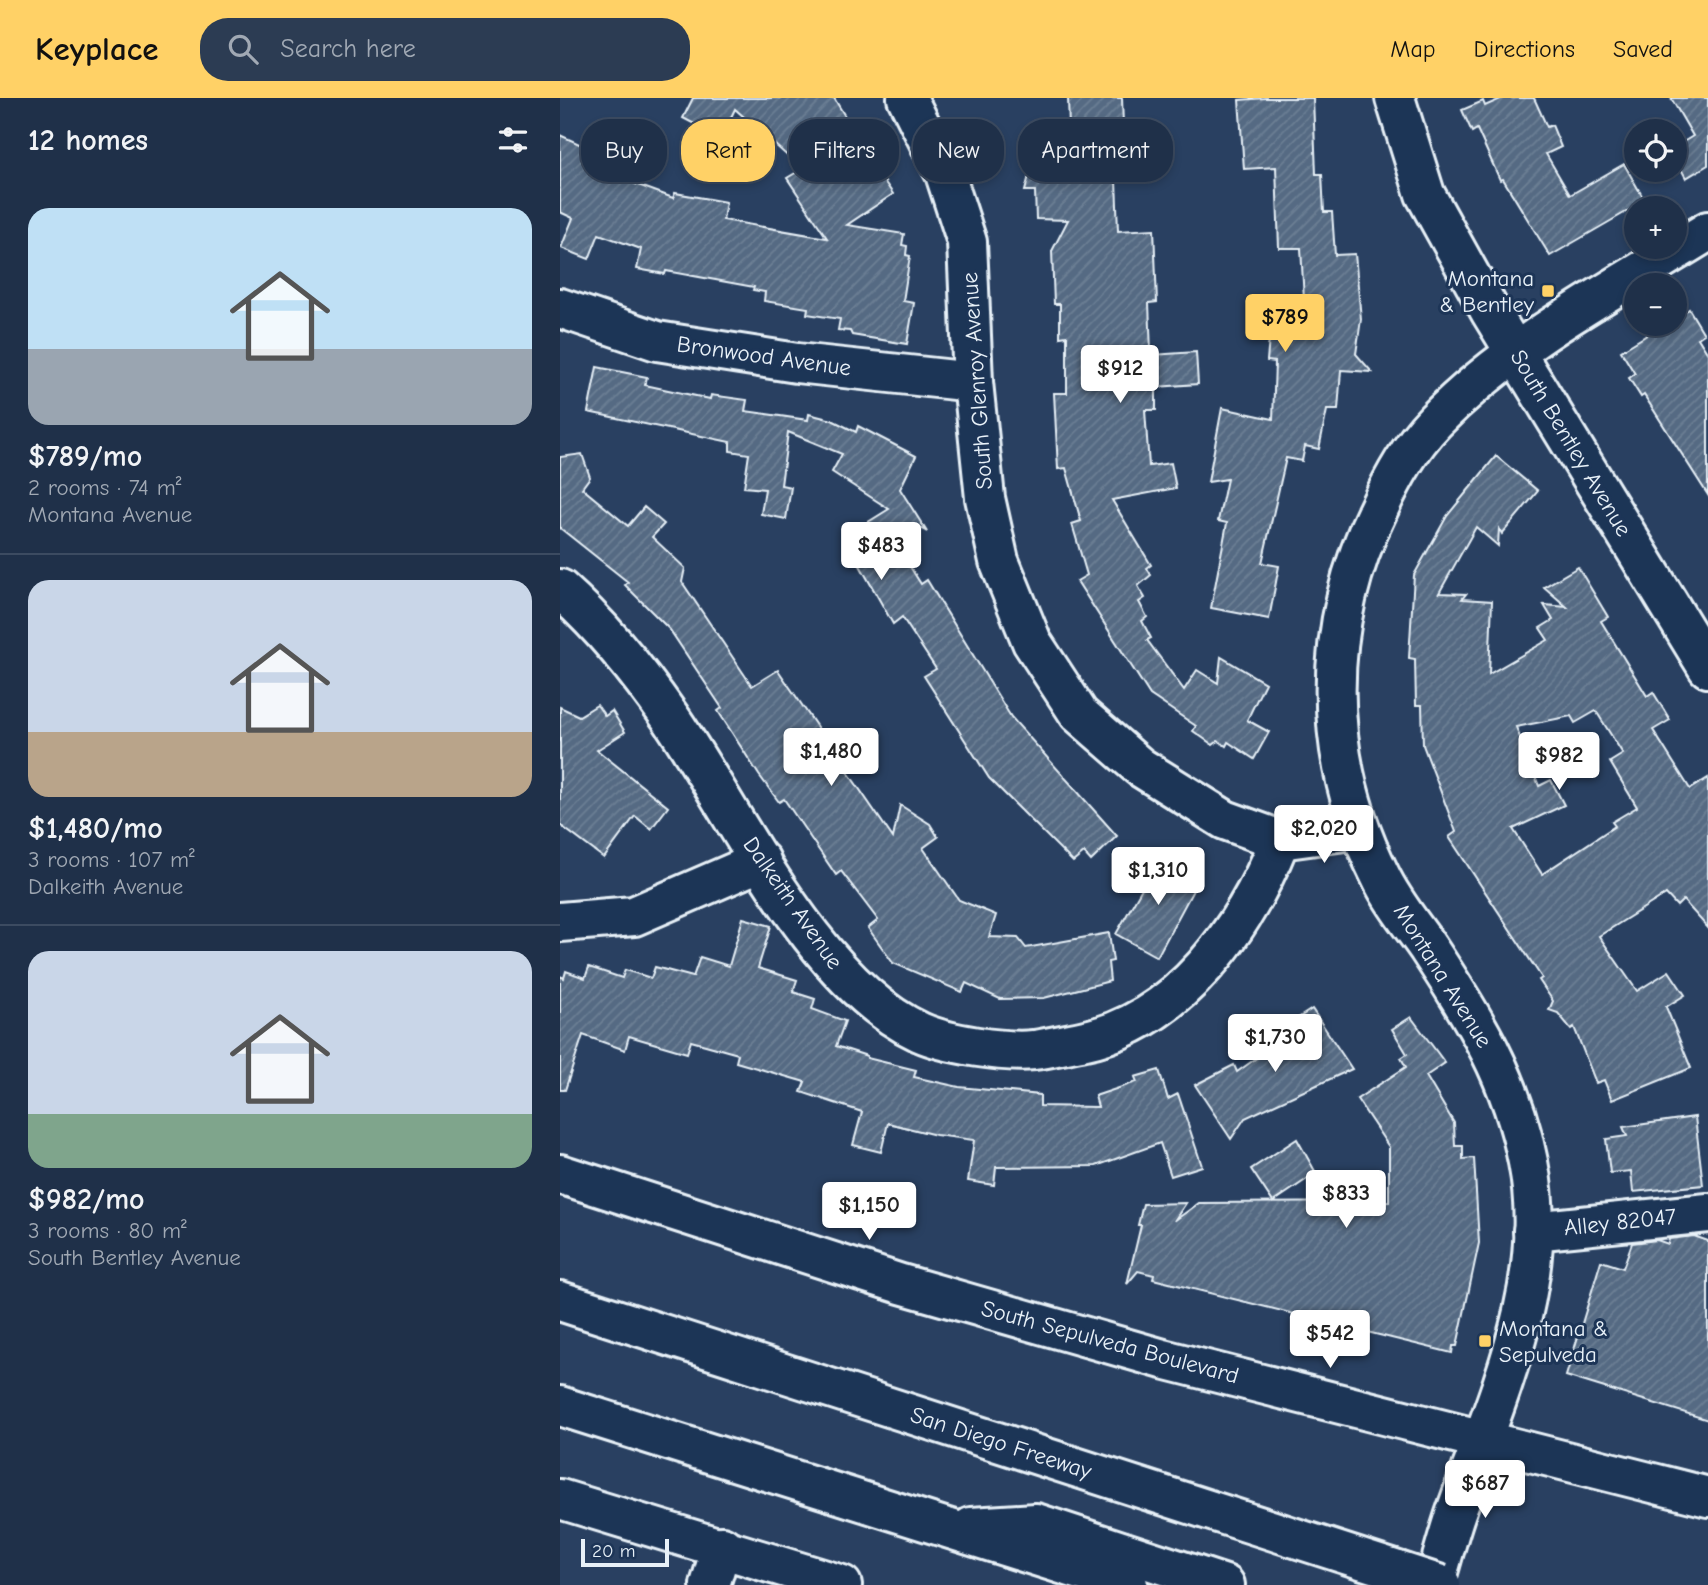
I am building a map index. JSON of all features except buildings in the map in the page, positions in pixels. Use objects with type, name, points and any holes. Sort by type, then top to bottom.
[{"type":"main road","name":"South Glenroy Avenue","points":[[907,98],[945,174],[967,242],[973,382],[985,498],[999,561],[1032,642],[1079,714],[1140,767],[1214,814],[1280,840],[1359,829]]},
{"type":"main road","name":"South Bentley Avenue","points":[[1395,98],[1425,194],[1515,352],[1708,668]]},
{"type":"main road","name":"Montana Avenue","points":[[1434,1585],[1514,1350],[1526,1301],[1533,1231],[1529,1166],[1513,1103],[1499,1066],[1476,1022],[1381,878],[1359,829],[1342,767],[1334,689],[1343,601],[1362,542],[1402,460],[1432,424],[1465,392],[1515,352],[1708,231]]},
{"type":"main road","name":"Bronwood Avenue","points":[[560,308],[657,341],[797,363],[973,382]]},
{"type":"main road","name":"Dalkeith Avenue","points":[[560,590],[614,644],[670,717],[761,861],[829,960],[870,1001],[920,1032],[969,1045],[1032,1050],[1104,1036],[1173,998],[1226,944],[1262,882],[1280,840]]},
{"type":"main road","points":[[560,922],[634,916],[761,861]]},
{"type":"main road","name":"South Sepulveda Boulevard","points":[[560,1174],[901,1284],[1123,1348],[1708,1497]]},
{"type":"main road","name":"Alley 82047","points":[[1533,1231],[1708,1213]]},
{"type":"main road","name":"San Diego Freeway","points":[[560,1301],[1441,1585]]},
{"type":"main road","points":[[560,1406],[1128,1585]]},
{"type":"main road","points":[[560,1499],[722,1546],[842,1585]]},
{"type":"main road","points":[[948,1529],[1036,1523],[1225,1585]]},
{"type":"main road","points":[[710,1585],[722,1546]]},
{"type":"place","name":"Montana & Bentley","points":[[1548,291]]},
{"type":"place","name":"Montana & Sepulveda","points":[[1485,1341]]}]
